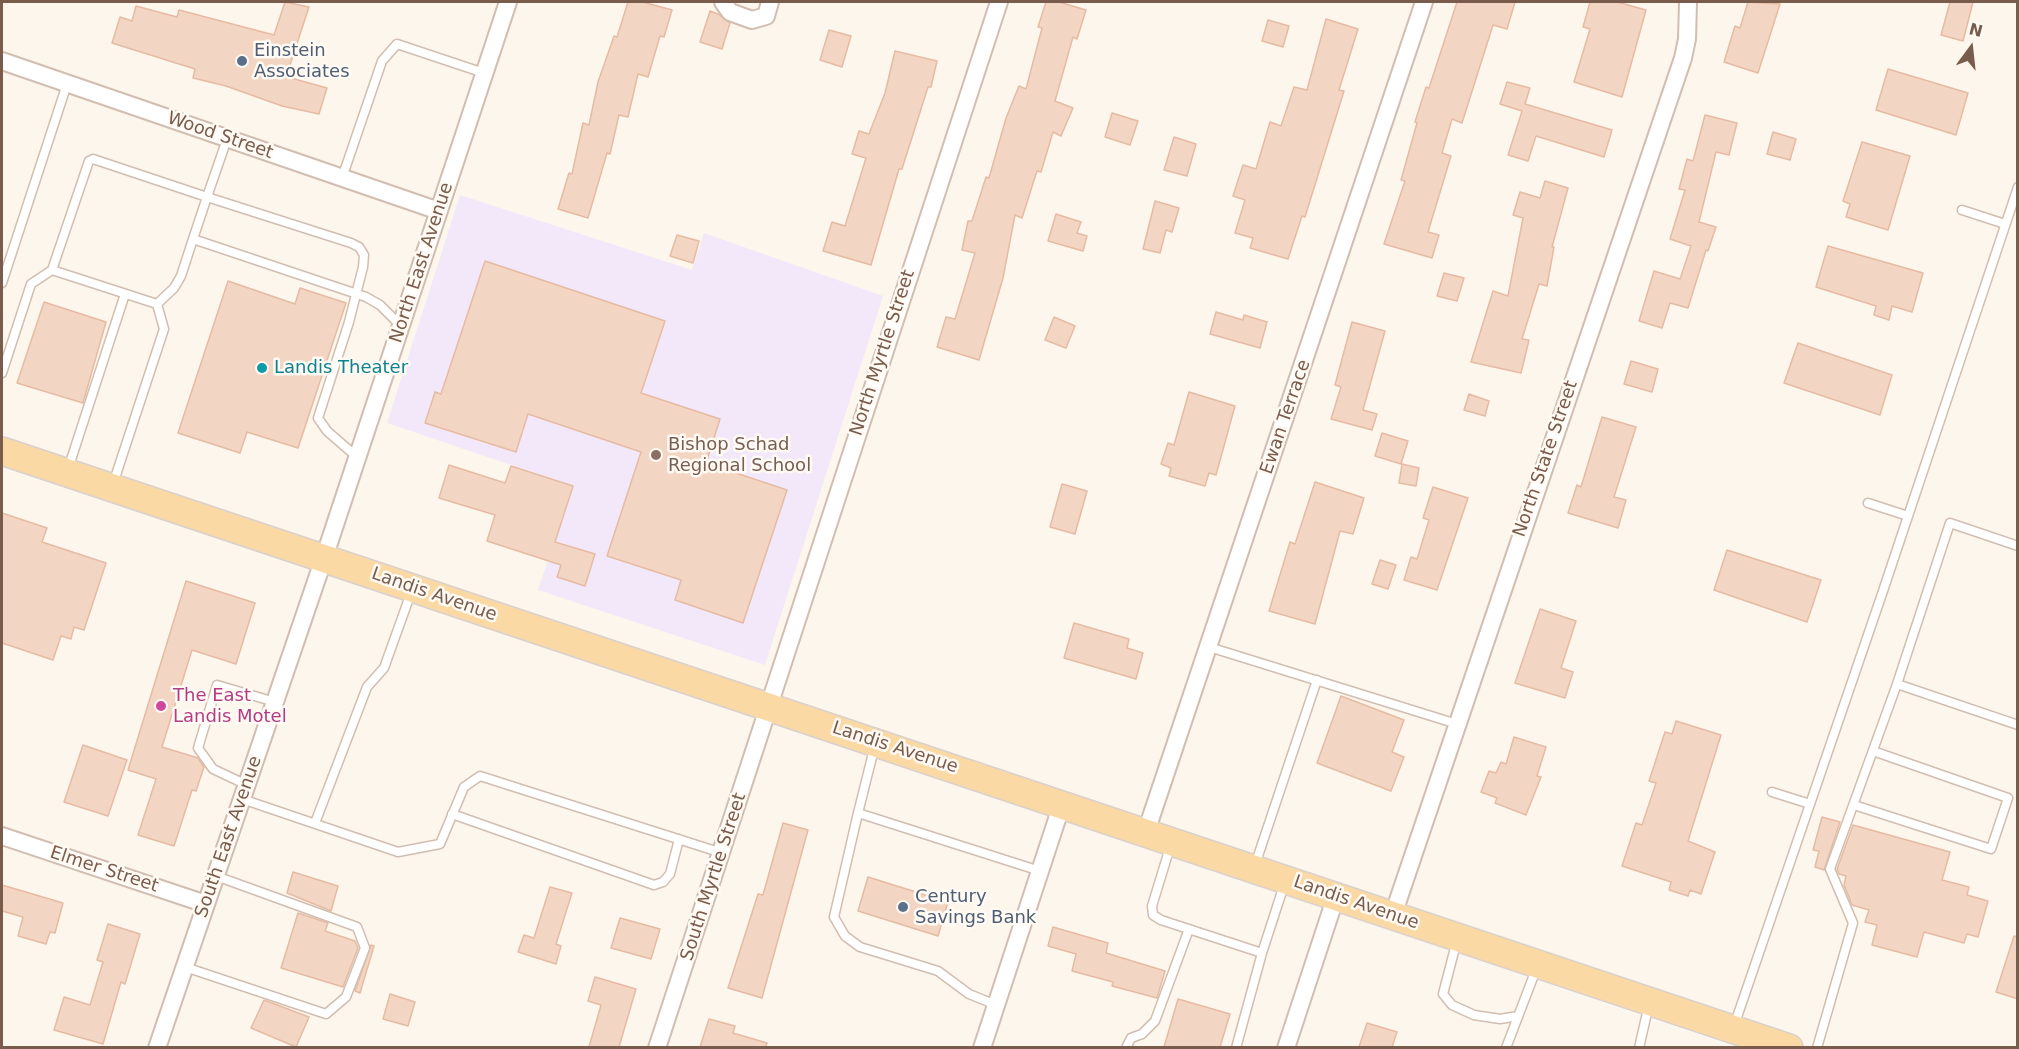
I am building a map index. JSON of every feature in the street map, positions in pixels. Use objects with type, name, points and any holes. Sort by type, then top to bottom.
[{"type":"main road","name":"Landis Avenue","points":[[2,451],[1650,1001],[1746,1038],[1789,1047]]},
{"type":"street","name":"North East Avenue","points":[[324,558],[508,2]]},
{"type":"street","points":[[723,2],[730,12],[752,20],[766,16],[770,2]]},
{"type":"street","name":"North Myrtle Street","points":[[770,706],[814,563],[999,2]]},
{"type":"street","name":"Ewan Terrace","points":[[1146,832],[1424,2]]},
{"type":"street","name":"North State Street","points":[[1393,915],[1683,58],[1688,31],[1688,2]]},
{"type":"street","name":"Wood Street","points":[[2,61],[439,211]]},
{"type":"street","name":"South East Avenue","points":[[157,1047],[324,558]]},
{"type":"street","name":"South Myrtle Street","points":[[657,1047],[770,706]]},
{"type":"street","points":[[982,1047],[1062,804]]},
{"type":"street","name":"Elmer Street","points":[[2,836],[206,904]]},
{"type":"street","points":[[1286,1047],[1336,896]]},
{"type":"lane","points":[[342,178],[382,61],[397,44],[484,73]]},
{"type":"lane","points":[[2,283],[67,84]]},
{"type":"lane","points":[[157,304],[177,282],[227,139]]},
{"type":"lane","points":[[2,373],[27,292],[38,277],[52,270],[89,161],[93,159],[359,247],[364,255],[350,322],[318,418],[327,431],[357,457]]},
{"type":"lane","points":[[1746,1038],[1810,804],[2018,187]]},
{"type":"lane","points":[[1962,210],[2005,224]]},
{"type":"lane","points":[[193,239],[374,300],[400,326]]},
{"type":"lane","points":[[52,270],[157,304]]},
{"type":"lane","points":[[67,472],[125,294]]},
{"type":"lane","points":[[112,487],[164,329],[157,304]]},
{"type":"lane","points":[[1868,503],[1908,516]]},
{"type":"lane","points":[[1817,1047],[1853,923],[1830,870],[1897,684],[1950,523],[2018,546]]},
{"type":"lane","points":[[315,823],[367,687],[384,668],[412,588]]},
{"type":"lane","points":[[1209,647],[1457,724]]},
{"type":"lane","points":[[1253,868],[1317,680]]},
{"type":"lane","points":[[1897,684],[2018,725]]},
{"type":"lane","points":[[275,702],[217,685],[198,748],[213,769],[244,792],[315,823],[398,852],[440,844],[464,787],[480,776],[722,853]]},
{"type":"lane","points":[[875,742],[839,885],[834,917],[845,936],[860,947],[938,971],[969,994],[996,1005]]},
{"type":"lane","points":[[1854,805],[1991,849],[2008,798],[1873,751]]},
{"type":"lane","points":[[1772,792],[1810,804]]},
{"type":"lane","points":[[858,813],[1040,871]]},
{"type":"lane","points":[[452,814],[654,885],[663,882],[670,874],[679,839]]},
{"type":"lane","points":[[1172,841],[1152,906],[1154,915],[1161,920],[1262,953]]},
{"type":"lane","points":[[185,967],[326,1014],[346,997],[364,948],[357,927],[216,876]]},
{"type":"lane","points":[[1236,1047],[1262,953],[1286,879]]},
{"type":"lane","points":[[1126,1047],[1131,1038],[1142,1034],[1155,1021],[1189,929]]},
{"type":"lane","points":[[1458,937],[1443,994],[1452,1005],[1474,1015],[1500,1019],[1518,1016]]},
{"type":"lane","points":[[1506,1047],[1538,964]]},
{"type":"lane","points":[[1639,1047],[1650,1001]]},
{"type":"shaded area","name":"Bishop Schad Regional School","points":[[460,195],[692,270],[704,233],[883,296],[765,665],[538,590],[573,486],[387,423]]},
{"type":"building","points":[[285,2],[309,7],[289,68],[293,70],[291,78],[327,88],[319,114],[282,106],[226,86],[193,78],[195,69],[112,43],[120,17],[132,21],[136,6],[177,17],[179,10],[274,35]]},
{"type":"building","points":[[628,2],[643,2],[672,10],[664,37],[660,36],[648,77],[638,74],[628,117],[619,115],[610,154],[607,153],[588,218],[558,209],[569,173],[572,174],[583,123],[589,125],[598,82],[614,36],[617,37]]},
{"type":"building","points":[[1046,2],[1059,2],[1086,10],[1077,39],[1073,37],[1055,101],[1073,108],[1061,136],[1053,132],[1041,172],[1037,171],[1022,218],[1015,215],[1003,278],[979,360],[937,347],[946,317],[955,319],[975,253],[962,250],[968,221],[972,221],[986,177],[989,178],[1006,118],[1019,86],[1026,89],[1042,28],[1038,27]]},
{"type":"building","points":[[1457,2],[1515,2],[1507,29],[1493,25],[1462,123],[1452,119],[1442,153],[1451,156],[1428,232],[1439,235],[1432,258],[1384,244],[1405,181],[1401,180],[1417,123],[1415,122],[1426,87],[1429,88]]},
{"type":"building","points":[[1590,2],[1617,2],[1646,10],[1622,97],[1574,82],[1590,29],[1583,27]]},
{"type":"building","points":[[1748,2],[1780,4],[1758,73],[1724,62],[1735,26],[1740,28]]},
{"type":"building","points":[[1950,2],[1973,2],[1963,41],[1941,35]]},
{"type":"building","points":[[710,11],[730,23],[722,49],[700,42]]},
{"type":"building","points":[[1326,19],[1358,29],[1339,90],[1344,91],[1305,217],[1302,216],[1288,259],[1250,248],[1253,238],[1235,233],[1245,200],[1233,196],[1243,165],[1256,169],[1270,122],[1281,126],[1294,87],[1307,90]]},
{"type":"building","points":[[1268,20],[1289,26],[1283,47],[1262,41]]},
{"type":"building","points":[[829,30],[851,36],[842,67],[820,60]]},
{"type":"building","points":[[895,51],[937,61],[931,87],[928,87],[902,169],[899,169],[871,265],[823,251],[832,222],[845,226],[866,158],[852,154],[859,131],[869,134],[885,93]]},
{"type":"building","points":[[1888,69],[1968,93],[1956,135],[1876,110]]},
{"type":"building","points":[[1507,82],[1530,88],[1525,104],[1612,130],[1604,157],[1536,136],[1528,161],[1508,155],[1522,111],[1500,104]]},
{"type":"building","points":[[1112,113],[1138,121],[1130,145],[1105,137]]},
{"type":"building","points":[[1705,115],[1737,123],[1729,155],[1716,152],[1699,222],[1716,227],[1708,251],[1706,250],[1688,308],[1670,303],[1662,328],[1639,321],[1654,271],[1680,279],[1691,246],[1670,239],[1685,190],[1679,189],[1687,159],[1693,161]]},
{"type":"building","points":[[1773,132],[1796,139],[1790,160],[1767,154]]},
{"type":"building","points":[[1174,137],[1196,144],[1187,176],[1164,170]]},
{"type":"building","points":[[1862,142],[1910,156],[1888,230],[1846,217],[1850,204],[1843,201]]},
{"type":"building","points":[[1545,181],[1568,188],[1552,247],[1554,247],[1547,286],[1539,284],[1522,339],[1529,340],[1521,373],[1471,362],[1493,291],[1508,296],[1523,218],[1513,215],[1520,192],[1540,198]]},
{"type":"building","points":[[1155,201],[1179,208],[1172,232],[1166,230],[1160,253],[1143,249]]},
{"type":"building","points":[[1056,214],[1081,222],[1077,233],[1087,236],[1083,251],[1048,241]]},
{"type":"building","points":[[677,235],[699,241],[693,263],[670,256]]},
{"type":"building","points":[[1828,246],[1923,273],[1912,312],[1892,306],[1889,320],[1874,315],[1876,306],[1816,287]]},
{"type":"building","points":[[485,261],[665,321],[641,393],[720,419],[706,463],[787,490],[743,623],[675,600],[681,580],[607,556],[641,452],[528,414],[516,452],[425,423],[435,392],[441,394]]},
{"type":"building","points":[[1444,273],[1464,278],[1457,301],[1437,296]]},
{"type":"building","name":"Landis Theater","points":[[228,281],[295,304],[300,288],[346,303],[298,448],[247,432],[240,453],[178,433]]},
{"type":"building","points":[[44,302],[106,322],[83,403],[17,383]]},
{"type":"building","points":[[1216,312],[1243,320],[1244,315],[1267,322],[1260,348],[1210,334]]},
{"type":"building","points":[[1054,317],[1075,326],[1066,348],[1045,340]]},
{"type":"building","points":[[1352,322],[1385,331],[1363,410],[1377,414],[1372,430],[1331,419],[1341,387],[1335,385]]},
{"type":"building","points":[[1798,343],[1892,375],[1880,415],[1784,383]]},
{"type":"building","points":[[1631,361],[1658,369],[1652,392],[1624,384]]},
{"type":"building","points":[[1189,392],[1235,406],[1216,475],[1209,473],[1205,486],[1169,476],[1171,468],[1161,464],[1168,443],[1174,445]]},
{"type":"building","points":[[1469,394],[1489,401],[1485,416],[1464,410]]},
{"type":"building","points":[[1602,417],[1636,427],[1614,497],[1626,500],[1618,528],[1568,513],[1577,485],[1581,487]]},
{"type":"building","points":[[1382,433],[1408,441],[1401,464],[1375,456]]},
{"type":"building","points":[[1402,464],[1419,468],[1416,486],[1399,483]]},
{"type":"building","points":[[449,465],[505,483],[511,466],[573,486],[555,542],[595,554],[585,586],[557,577],[561,565],[487,541],[495,515],[439,498]]},
{"type":"building","points":[[1315,482],[1364,498],[1353,534],[1340,531],[1315,624],[1269,611],[1290,542],[1295,544]]},
{"type":"building","points":[[1062,484],[1087,491],[1075,534],[1050,527]]},
{"type":"building","points":[[1433,487],[1468,498],[1437,590],[1404,580],[1411,557],[1417,559],[1429,520],[1423,518]]},
{"type":"building","points":[[2,513],[47,528],[42,542],[106,563],[84,630],[74,627],[71,639],[61,636],[53,660],[2,643]]},
{"type":"building","points":[[1727,550],[1821,580],[1807,622],[1714,590]]},
{"type":"building","points":[[1380,560],[1396,565],[1388,589],[1372,584]]},
{"type":"building","name":"The East Landis Motel","points":[[186,581],[255,603],[236,664],[192,650],[162,747],[198,758],[204,767],[196,791],[192,790],[174,846],[138,835],[156,779],[128,770]]},
{"type":"building","points":[[1540,609],[1576,621],[1561,668],[1573,672],[1565,698],[1515,683]]},
{"type":"building","points":[[1074,623],[1129,639],[1127,648],[1143,653],[1136,679],[1064,658]]},
{"type":"building","points":[[1341,696],[1404,720],[1392,752],[1404,757],[1391,791],[1317,763]]},
{"type":"building","points":[[1676,721],[1721,735],[1688,841],[1715,852],[1701,894],[1690,890],[1688,896],[1669,890],[1671,882],[1622,866],[1636,823],[1642,825],[1656,783],[1649,781],[1665,732],[1672,734]]},
{"type":"building","points":[[1514,737],[1546,747],[1537,776],[1541,777],[1526,815],[1495,803],[1497,798],[1481,792],[1489,771],[1496,773],[1501,762],[1506,764]]},
{"type":"building","points":[[83,745],[127,760],[108,816],[64,802]]},
{"type":"building","points":[[1822,817],[1840,822],[1824,870],[1815,867],[1819,851],[1813,850]]},
{"type":"building","points":[[783,823],[808,830],[762,998],[728,988],[758,894],[763,895]]},
{"type":"building","points":[[1853,825],[1950,852],[1942,880],[1969,887],[1967,895],[1988,901],[1978,937],[1967,934],[1964,943],[1924,932],[1917,957],[1872,945],[1877,925],[1865,922],[1869,910],[1852,905],[1844,885],[1846,876],[1839,874],[1837,869]]},
{"type":"building","points":[[293,872],[338,886],[331,911],[287,893]]},
{"type":"building","name":"Century Savings Bank","points":[[868,877],[948,902],[938,936],[858,911]]},
{"type":"building","points":[[2,885],[63,903],[55,933],[50,932],[46,944],[18,936],[23,917],[2,911]]},
{"type":"building","points":[[550,887],[572,893],[556,944],[561,946],[556,964],[518,952],[524,935],[534,938]]},
{"type":"building","points":[[298,913],[328,923],[325,931],[355,941],[358,948],[343,987],[281,968]]},
{"type":"building","points":[[620,918],[660,929],[651,959],[611,948]]},
{"type":"building","points":[[108,924],[140,934],[125,984],[121,982],[103,1044],[54,1030],[64,997],[90,1005],[103,962],[97,960]]},
{"type":"building","points":[[1053,927],[1108,943],[1106,953],[1165,971],[1157,998],[1112,986],[1113,982],[1072,971],[1076,954],[1048,946]]},
{"type":"building","points":[[2014,936],[2018,937],[2018,999],[1996,992]]},
{"type":"building","points":[[371,945],[374,946],[360,993],[355,991]]},
{"type":"building","points":[[595,977],[636,989],[619,1047],[589,1047],[601,1005],[588,1001]]},
{"type":"building","points":[[390,994],[415,1002],[408,1026],[383,1019]]},
{"type":"building","points":[[1178,999],[1230,1014],[1220,1047],[1164,1047]]},
{"type":"building","points":[[264,1000],[309,1017],[296,1047],[251,1028]]},
{"type":"building","points":[[709,1019],[735,1026],[733,1033],[767,1043],[766,1047],[700,1047]]},
{"type":"building","points":[[1367,1023],[1397,1032],[1392,1047],[1359,1047]]},
{"type":"place","name":"Einstein Associates","points":[[242,61]]},
{"type":"place","name":"Landis Theater","points":[[262,368]]},
{"type":"place","name":"Bishop Schad Regional School","points":[[656,455]]},
{"type":"place","name":"The East Landis Motel","points":[[161,706]]},
{"type":"place","name":"Century Savings Bank","points":[[903,907]]}]
